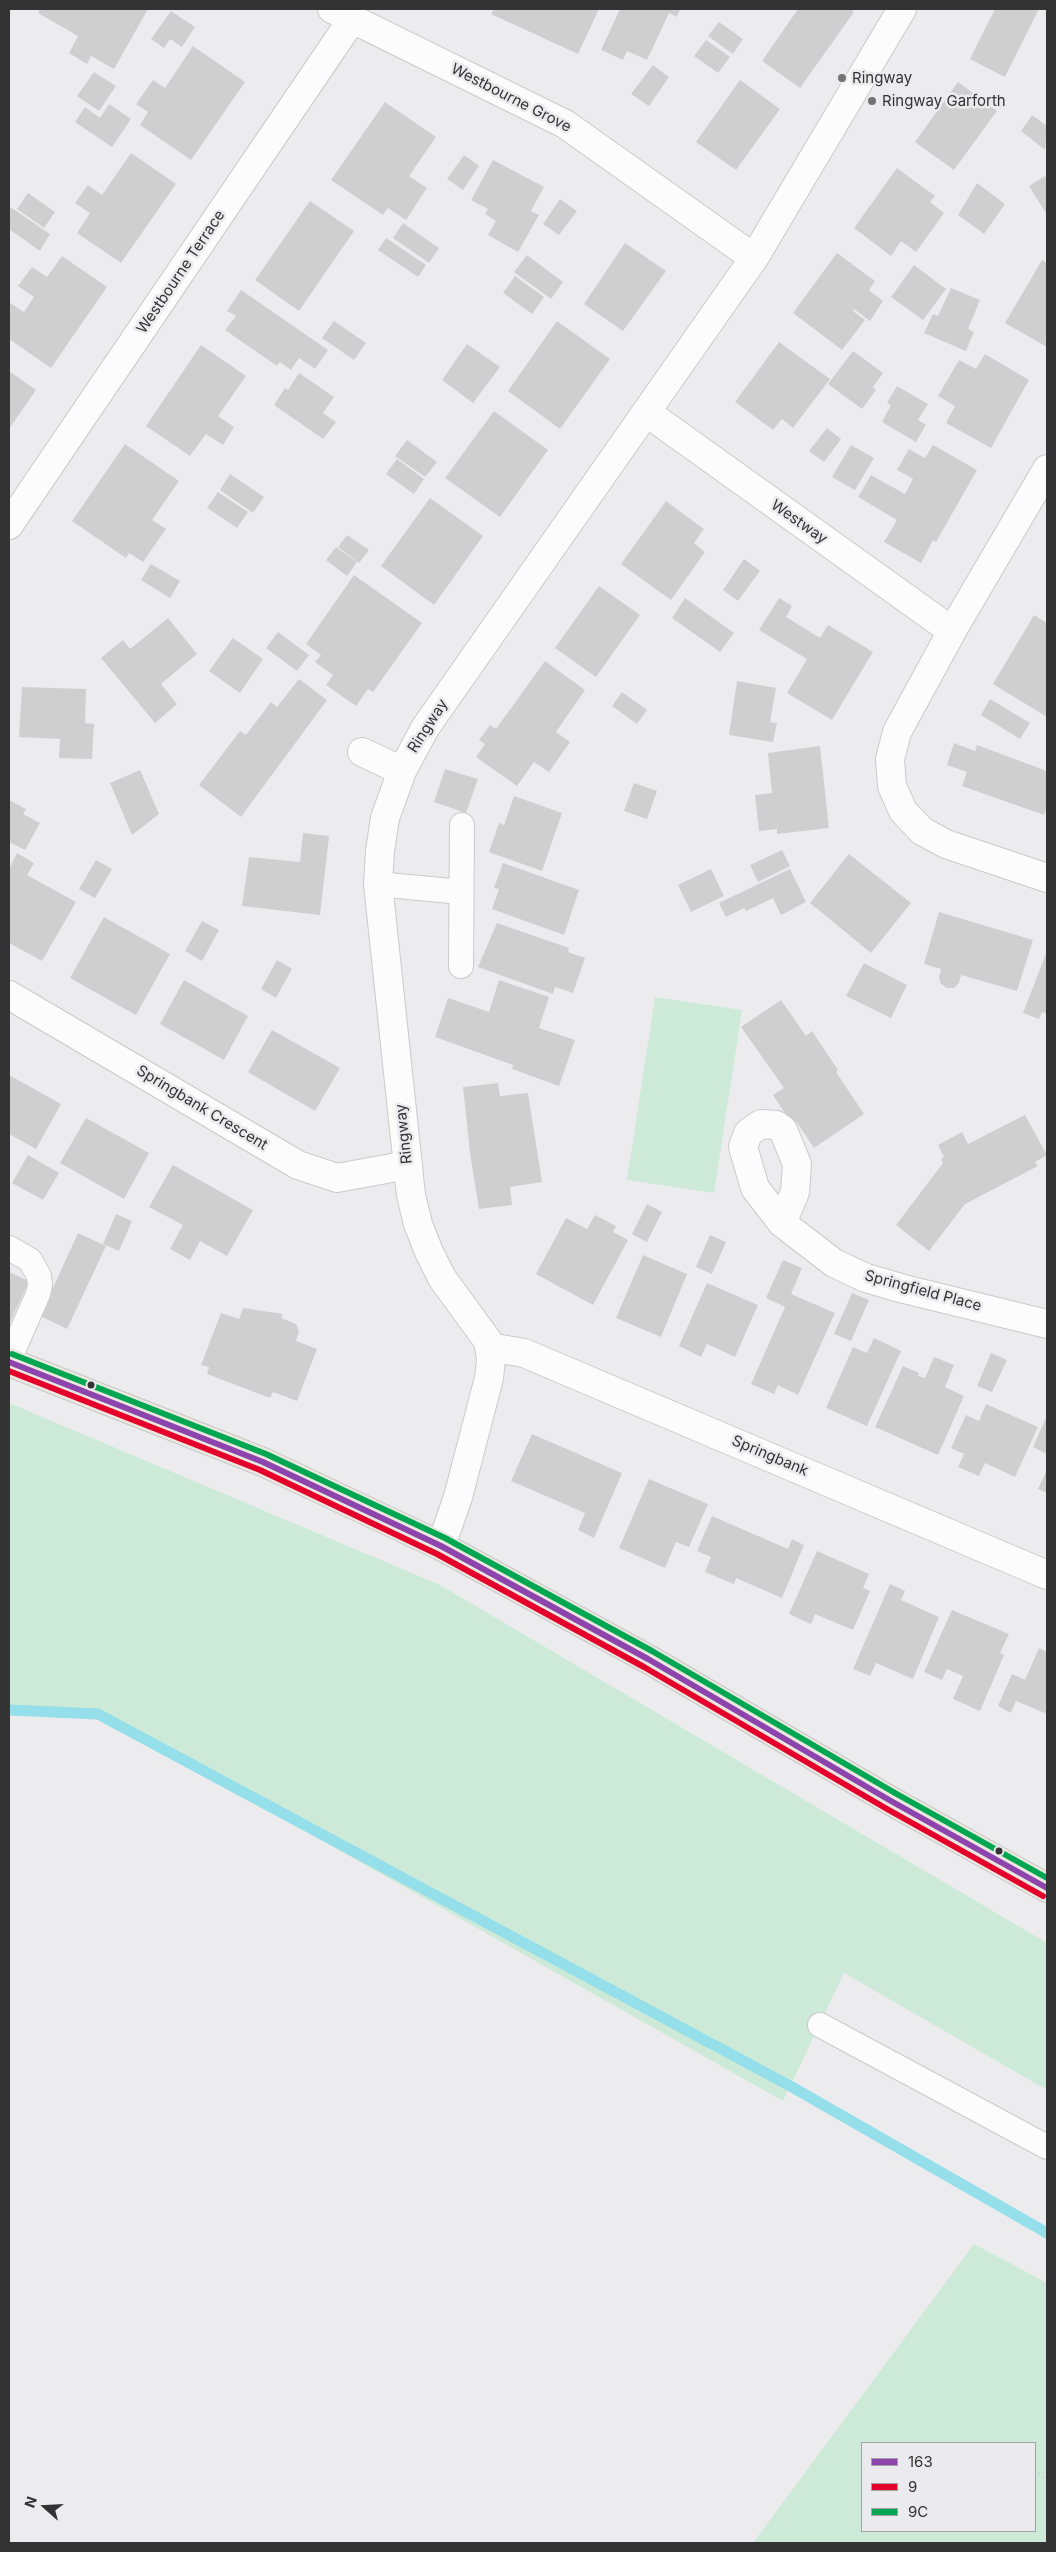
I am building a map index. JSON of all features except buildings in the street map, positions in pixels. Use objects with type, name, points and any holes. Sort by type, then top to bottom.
[{"type":"main road","points":[[9,1361],[262,1462],[441,1546],[648,1659],[892,1801],[1047,1888]]},
{"type":"street","name":"Ringway","points":[[441,1546],[458,1497],[489,1378],[491,1359],[489,1347],[478,1326],[442,1278],[418,1224],[408,1165],[378,884],[385,818],[402,771],[425,728],[754,258],[902,9]]},
{"type":"street","name":"Westbourne Grove","points":[[342,14],[565,124],[754,258]]},
{"type":"street","name":"Westbourne Terrace","points":[[9,525],[342,14]]},
{"type":"street","name":"Westway","points":[[646,412],[952,631]]},
{"type":"street","points":[[1047,469],[952,631],[897,732],[890,759],[892,786],[903,811],[922,831],[946,844],[1047,878]]},
{"type":"street","points":[[362,752],[402,771]]},
{"type":"street","name":"Springbank Crescent","points":[[9,995],[298,1166],[337,1178],[408,1165]]},
{"type":"street","name":"Springfield Place","points":[[782,1222],[834,1263],[866,1278],[1047,1324]]},
{"type":"street","name":"Springbank","points":[[489,1347],[524,1353],[1047,1575]]},
{"type":"lane","points":[[460,966],[462,825]]},
{"type":"lane","points":[[378,884],[461,892]]},
{"type":"lane","points":[[9,1248],[30,1260],[40,1276],[40,1285],[38,1294],[9,1361]]},
{"type":"lane","points":[[820,2025],[1047,2147]]},
{"type":"path","points":[[1036,2471],[1047,2481]]},
{"type":"green space","points":[[655,997],[742,1010],[714,1193],[627,1180]]},
{"type":"green space","points":[[9,1403],[440,1585],[1047,1943],[1047,2090],[844,1973],[783,2101],[98,1714],[9,1710]]},
{"type":"green space","points":[[974,2244],[1047,2283],[1047,2543],[753,2543]]},
{"type":"waterway","points":[[9,1710],[98,1714],[792,2087],[1047,2233]]},
{"type":"transit line","name":"9C","points":[[12,1354],[266,1454],[445,1538],[652,1651],[895,1793],[1047,1878]]},
{"type":"transit line","name":"163","points":[[9,1362],[263,1462],[441,1546],[648,1659],[891,1801],[1047,1888]]},
{"type":"transit line","name":"9","points":[[9,1371],[260,1470],[437,1554],[644,1667],[887,1809],[1043,1896]]},
{"type":"place","name":"Ringway","points":[[842,78]]},
{"type":"place","name":"Ringway Garforth","points":[[872,101]]}]
